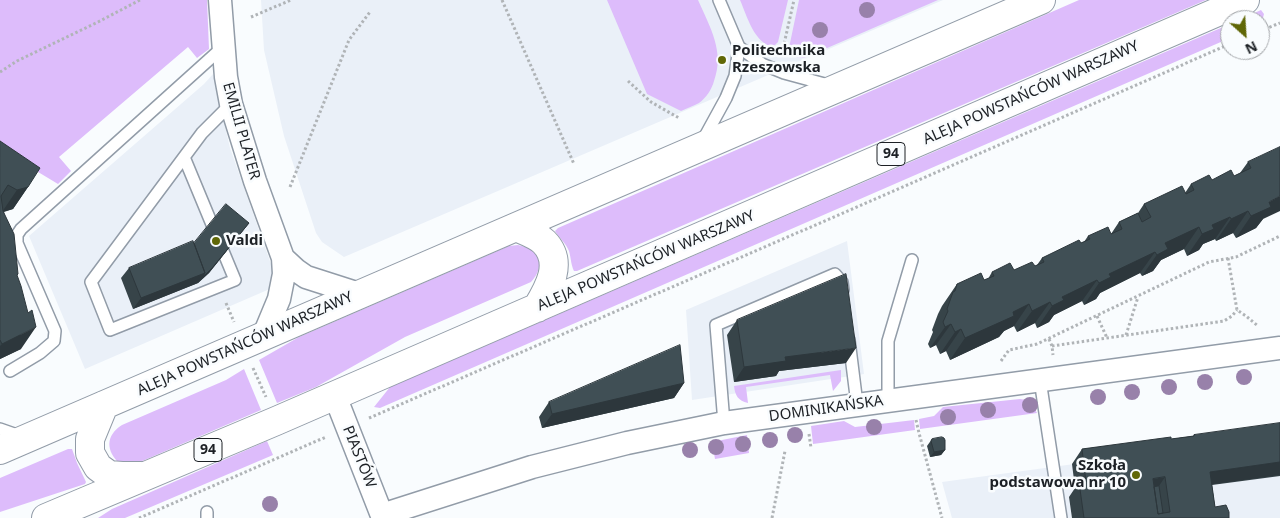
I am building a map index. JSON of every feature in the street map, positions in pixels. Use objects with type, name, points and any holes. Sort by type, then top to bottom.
[{"type":"main road","name":"ALEJA POWSTAŃCÓW WARSZAWY","points":[[0,450],[1041,0]]},
{"type":"main road","name":"ALEJA POWSTAŃCÓW WARSZAWY","points":[[46,518],[335,396],[1245,0]]},
{"type":"main road","points":[[516,227],[544,242],[551,252],[554,266],[552,278],[548,290],[537,308]]},
{"type":"main road","points":[[104,405],[90,439],[90,454],[98,467],[109,475],[148,476]]},
{"type":"street","name":"EMILII PLATER","points":[[220,0],[226,76],[231,104],[255,181],[283,258],[284,274],[279,299],[264,335]]},
{"type":"street","name":"EMILII PLATER","points":[[283,258],[306,277],[359,294]]},
{"type":"street","name":"DOMINIKAŃSKA","points":[[382,516],[532,467],[627,443],[724,423],[1280,348]]},
{"type":"street","name":"PIASTÓW","points":[[335,396],[382,516]]},
{"type":"lane","points":[[719,0],[739,47],[762,64],[784,73],[838,87]]},
{"type":"lane","points":[[10,371],[40,353],[54,341],[56,331],[17,244],[17,235],[21,229],[223,47]]},
{"type":"lane","points":[[699,147],[726,98],[735,76],[739,47]]},
{"type":"lane","points":[[184,157],[235,280],[110,330],[92,282],[184,157],[202,134],[231,104]]},
{"type":"lane","points":[[888,401],[888,341],[912,260]]},
{"type":"lane","points":[[724,423],[716,326],[835,274],[842,282],[844,300]]},
{"type":"lane","points":[[848,329],[857,404]]},
{"type":"lane","points":[[1040,380],[1061,518]]},
{"type":"lane","points":[[0,430],[27,439]]},
{"type":"path","points":[[0,72],[17,61],[140,0]]},
{"type":"path","points":[[251,17],[290,0]]},
{"type":"path","points":[[502,0],[574,164]]},
{"type":"path","points":[[787,57],[782,55],[794,0]]},
{"type":"path","points":[[290,187],[349,40],[370,12]]},
{"type":"path","points":[[139,518],[1220,48]]},
{"type":"path","points":[[628,80],[651,102],[679,118]]},
{"type":"path","points":[[1000,362],[1009,350],[1037,344],[1209,262],[1236,257],[1280,236]]},
{"type":"path","points":[[1228,258],[1237,310],[1264,328]]},
{"type":"path","points":[[218,286],[237,330]]},
{"type":"path","points":[[1126,335],[1138,297]]},
{"type":"path","points":[[1052,346],[1224,321],[1237,310]]},
{"type":"path","points":[[1097,316],[1106,338]]},
{"type":"path","points":[[252,365],[266,398]]},
{"type":"path","points":[[916,420],[942,518]]},
{"type":"path","points":[[772,518],[785,451]]},
{"type":"shaded area","points":[[0,0],[207,0],[209,49],[197,58],[188,47],[59,157],[71,171],[58,184],[0,149]]},
{"type":"shaded area","points":[[261,0],[943,0],[344,257],[322,242],[316,233],[284,136],[264,50]]},
{"type":"shaded area","points":[[607,0],[698,0],[715,40],[718,60],[713,84],[702,101],[681,111],[647,94]]},
{"type":"shaded area","points":[[740,0],[788,0],[778,42],[773,47],[766,44],[756,35]]},
{"type":"shaded area","points":[[799,0],[938,0],[804,58],[795,57],[789,53]]},
{"type":"shaded area","points":[[1079,0],[1206,0],[574,271],[568,248],[555,231],[558,228]]},
{"type":"shaded area","points":[[1220,28],[1220,42],[380,408],[374,407],[390,387]]},
{"type":"shaded area","points":[[213,74],[230,148],[274,274],[272,288],[85,369],[29,236],[204,84]]},
{"type":"shaded area","points":[[847,241],[864,374],[692,400],[686,310]]},
{"type":"shaded area","points":[[518,245],[531,250],[538,259],[538,270],[531,282],[405,337],[316,387],[277,403],[259,360],[299,337],[509,246]]},
{"type":"shaded area","points":[[244,369],[261,410],[133,465],[120,464],[115,459],[109,444],[116,429],[226,380]]},
{"type":"shaded area","points":[[841,370],[841,381],[833,391],[830,375],[746,387],[748,403],[739,399],[734,389],[734,386]]},
{"type":"shaded area","points":[[1020,399],[1030,403],[1037,413],[920,429],[919,419],[934,416],[943,407]]},
{"type":"shaded area","points":[[914,420],[915,430],[813,444],[811,426],[844,421],[855,427]]},
{"type":"shaded area","points":[[747,435],[749,453],[715,459],[712,442]]},
{"type":"shaded area","name":"Szkoła podstawowa nr 10","points":[[1280,436],[1280,518],[952,518],[942,482]]},
{"type":"shaded area","points":[[267,441],[273,455],[125,518],[98,518],[112,509]]},
{"type":"shaded area","points":[[72,449],[86,482],[85,484],[0,512],[0,478]]},
{"type":"building","points":[[0,141],[40,168],[28,187],[17,190],[8,185],[1,196],[3,211],[14,234],[17,275],[28,313],[32,310],[36,327],[2,344],[0,340]]},
{"type":"building","points":[[1280,147],[1280,196],[1269,202],[1271,207],[1251,216],[1248,211],[1231,219],[1230,217],[1212,225],[1214,229],[1202,234],[1199,227],[1165,243],[1168,249],[1157,255],[1155,252],[1109,274],[1111,277],[1099,283],[1097,280],[1062,297],[1064,300],[1052,306],[1050,302],[1032,311],[1029,304],[1013,312],[1014,316],[965,338],[961,329],[955,332],[951,324],[945,327],[943,322],[957,284],[981,273],[984,280],[994,276],[992,272],[1010,263],[1014,270],[1032,262],[1035,266],[1044,262],[1042,258],[1079,240],[1081,243],[1090,239],[1088,236],[1108,227],[1111,234],[1122,229],[1119,222],[1138,213],[1142,222],[1151,217],[1144,204],[1182,186],[1186,194],[1194,190],[1191,184],[1209,175],[1212,180],[1231,170],[1234,176],[1251,168],[1248,162]]},
{"type":"building","name":"Valdi","points":[[226,204],[249,223],[202,278],[205,273],[194,243]]},
{"type":"building","points":[[193,241],[205,273],[141,298],[129,268]]},
{"type":"building","points":[[846,274],[856,348],[785,357],[786,361],[744,367],[737,320]]},
{"type":"building","points":[[680,345],[684,383],[552,414],[549,402]]},
{"type":"building","points":[[1280,423],[1280,462],[1210,472],[1215,507],[1226,505],[1229,518],[1084,518],[1079,482],[1086,482],[1082,449]],"holes":[[[1165,477],[1170,512],[1158,514],[1153,479]]]},
{"type":"building","points":[[942,437],[945,440],[945,450],[934,452],[932,439]]},
{"type":"building","points":[[1159,486],[1163,513],[1158,514],[1154,487]]},
{"type":"place","name":"Politechnika Rzeszowska","points":[[722,60]]},
{"type":"place","name":"Valdi","points":[[216,241]]},
{"type":"place","name":"Szkoła podstawowa nr 10","points":[[1136,475]]}]
